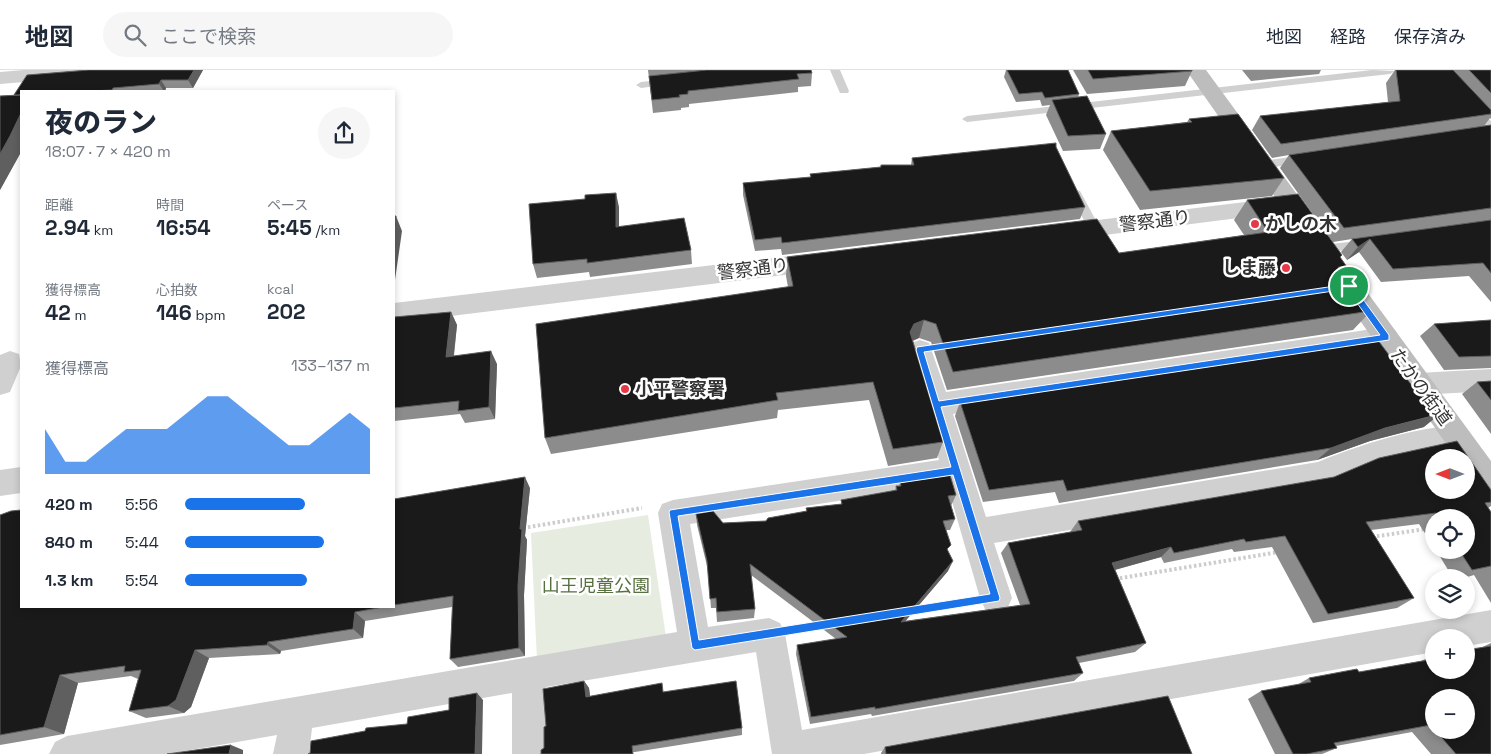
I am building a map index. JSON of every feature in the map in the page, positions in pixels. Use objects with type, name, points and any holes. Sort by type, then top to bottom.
[{"type":"street","points":[[0,78],[96,70]]},
{"type":"street","name":"たかの街道","points":[[1196,70],[1491,484]]},
{"type":"street","name":"警察通り","points":[[1044,234],[1291,204]]},
{"type":"street","name":"警察通り","points":[[395,313],[847,258]]},
{"type":"street","points":[[936,404],[1386,338]]},
{"type":"street","points":[[920,350],[996,598]]},
{"type":"street","points":[[1418,384],[1491,380]]},
{"type":"street","points":[[976,532],[1320,474],[1360,457],[1457,437]]},
{"type":"street","points":[[695,645],[673,512],[956,470]]},
{"type":"street","points":[[0,482],[20,480]]},
{"type":"street","points":[[66,754],[695,645],[769,634],[788,750],[1491,626]]},
{"type":"street","points":[[529,674],[530,754]]},
{"type":"street","points":[[291,754],[297,714]]},
{"type":"lane","points":[[835,70],[844,91]]},
{"type":"lane","points":[[967,119],[1390,71],[1388,70]]},
{"type":"lane","points":[[640,84],[679,81]]},
{"type":"lane","points":[[1464,99],[1488,131]]},
{"type":"lane","points":[[1263,165],[1309,158]]},
{"type":"lane","points":[[1071,184],[1094,228]]},
{"type":"lane","points":[[1323,249],[1379,242]]},
{"type":"path","points":[[522,528],[649,507],[673,512]]},
{"type":"path","points":[[1366,538],[1425,529]]},
{"type":"path","points":[[1112,579],[1288,551]]},
{"type":"path","points":[[907,612],[996,598]]},
{"type":"path","points":[[769,634],[828,625]]},
{"type":"green space","name":"山王児童公園","points":[[648,515],[666,637],[537,661],[531,533]]},
{"type":"building","points":[[89,70],[194,70],[188,80],[161,80],[159,84],[113,88],[112,90],[20,90],[20,95],[14,95],[27,75]]},
{"type":"building","points":[[707,70],[811,70],[812,73],[797,74],[799,79],[688,91],[688,94],[679,95],[680,97],[652,100],[649,76]]},
{"type":"building","points":[[1007,70],[1068,70],[1079,94],[1045,98],[1042,92],[1019,94]]},
{"type":"building","points":[[1088,70],[1192,70],[1192,71],[1093,79]]},
{"type":"building","points":[[1396,70],[1453,70],[1491,110],[1491,114],[1281,144],[1260,116],[1400,101]]},
{"type":"building","points":[[1469,70],[1491,70],[1491,93]]},
{"type":"building","points":[[20,95],[20,115],[0,154],[0,96]]},
{"type":"building","points":[[1087,96],[1106,134],[1068,136],[1052,100]]},
{"type":"building","points":[[1238,114],[1284,178],[1150,191],[1111,131],[1192,122],[1189,119]]},
{"type":"building","points":[[1491,125],[1491,208],[1344,228],[1289,155]]},
{"type":"building","points":[[1056,143],[1056,147],[1085,207],[782,243],[781,237],[755,240],[743,183],[811,177],[810,174],[881,167],[881,165],[914,165],[912,158]]},
{"type":"building","points":[[616,193],[616,227],[684,218],[691,250],[587,263],[587,259],[533,264],[529,204],[585,199],[585,195]]},
{"type":"building","points":[[1298,194],[1342,255],[1340,257],[1347,267],[1338,267],[1371,311],[953,372],[936,324],[924,320],[914,324],[910,332],[943,442],[893,449],[873,382],[776,393],[778,400],[545,438],[536,324],[793,286],[787,257],[1097,219],[1119,253],[1268,232],[1247,200]]},
{"type":"building","points":[[1491,220],[1491,273],[1483,263],[1393,269],[1370,239],[1358,247],[1352,239]]},
{"type":"building","points":[[451,312],[446,357],[491,351],[489,407],[458,411],[459,401],[395,408],[395,317]]},
{"type":"building","points":[[1491,320],[1491,356],[1459,357],[1434,324]]},
{"type":"building","points":[[1377,339],[1413,387],[1419,387],[1440,414],[1385,428],[1331,448],[1067,491],[1063,480],[989,490],[960,402]]},
{"type":"building","points":[[1491,381],[1491,400],[1477,382]]},
{"type":"building","points":[[1457,441],[1463,449],[1425,449],[1425,499],[1475,499],[1475,467],[1491,490],[1491,502],[1485,503],[1491,512],[1491,566],[1471,569],[1465,559],[1475,559],[1475,509],[1425,509],[1425,514],[1366,522],[1414,598],[1328,614],[1285,536],[1246,542],[1244,539],[1174,553],[1171,547],[1112,563],[1146,643],[1076,657],[1083,673],[875,709],[875,707],[811,717],[797,645],[847,637],[750,564],[755,609],[717,612],[716,598],[710,599],[707,561],[696,514],[713,511],[723,523],[766,521],[768,518],[807,511],[806,508],[842,504],[841,500],[897,490],[896,486],[901,486],[900,482],[950,475],[956,495],[948,496],[955,519],[943,521],[951,545],[947,549],[953,561],[901,622],[1030,604],[1008,543],[1082,530],[1078,521],[1334,477],[1379,458]]},
{"type":"building","points":[[525,477],[520,529],[522,529],[518,586],[519,648],[450,659],[453,596],[395,605],[395,499]]},
{"type":"building","points":[[20,510],[20,608],[378,608],[355,612],[353,629],[268,642],[267,645],[195,650],[176,700],[168,706],[129,711],[141,670],[124,672],[125,666],[60,675],[44,727],[0,735],[0,515]]},
{"type":"building","points":[[1491,646],[1491,754],[1456,754],[1443,739],[1475,739],[1475,689],[1425,689],[1425,726],[1334,743],[1337,748],[1307,754],[1293,754],[1261,691],[1311,682],[1309,678],[1357,669],[1359,672],[1425,661],[1425,679],[1475,679],[1475,649]]},
{"type":"building","points":[[584,681],[586,697],[662,683],[663,692],[736,681],[742,728],[632,746],[633,754],[541,754],[541,750],[544,748],[544,727],[546,726],[543,689]]},
{"type":"building","points":[[477,693],[475,754],[308,754],[310,753],[311,741],[365,731],[366,728],[407,724],[408,717],[449,710],[449,698]]},
{"type":"building","points":[[1168,696],[1192,754],[886,754],[885,747]]},
{"type":"building","points":[[231,745],[229,754],[167,754]]},
{"type":"place","name":"かしの木","points":[[1255,224]]},
{"type":"place","name":"しま藤","points":[[1286,268]]},
{"type":"place","name":"小平警察署","points":[[625,389]]},
{"type":"route","points":[[1349,286],[920,350],[936,404],[956,470],[673,512],[695,645],[996,598],[936,404],[1386,338],[1349,286]]}]
